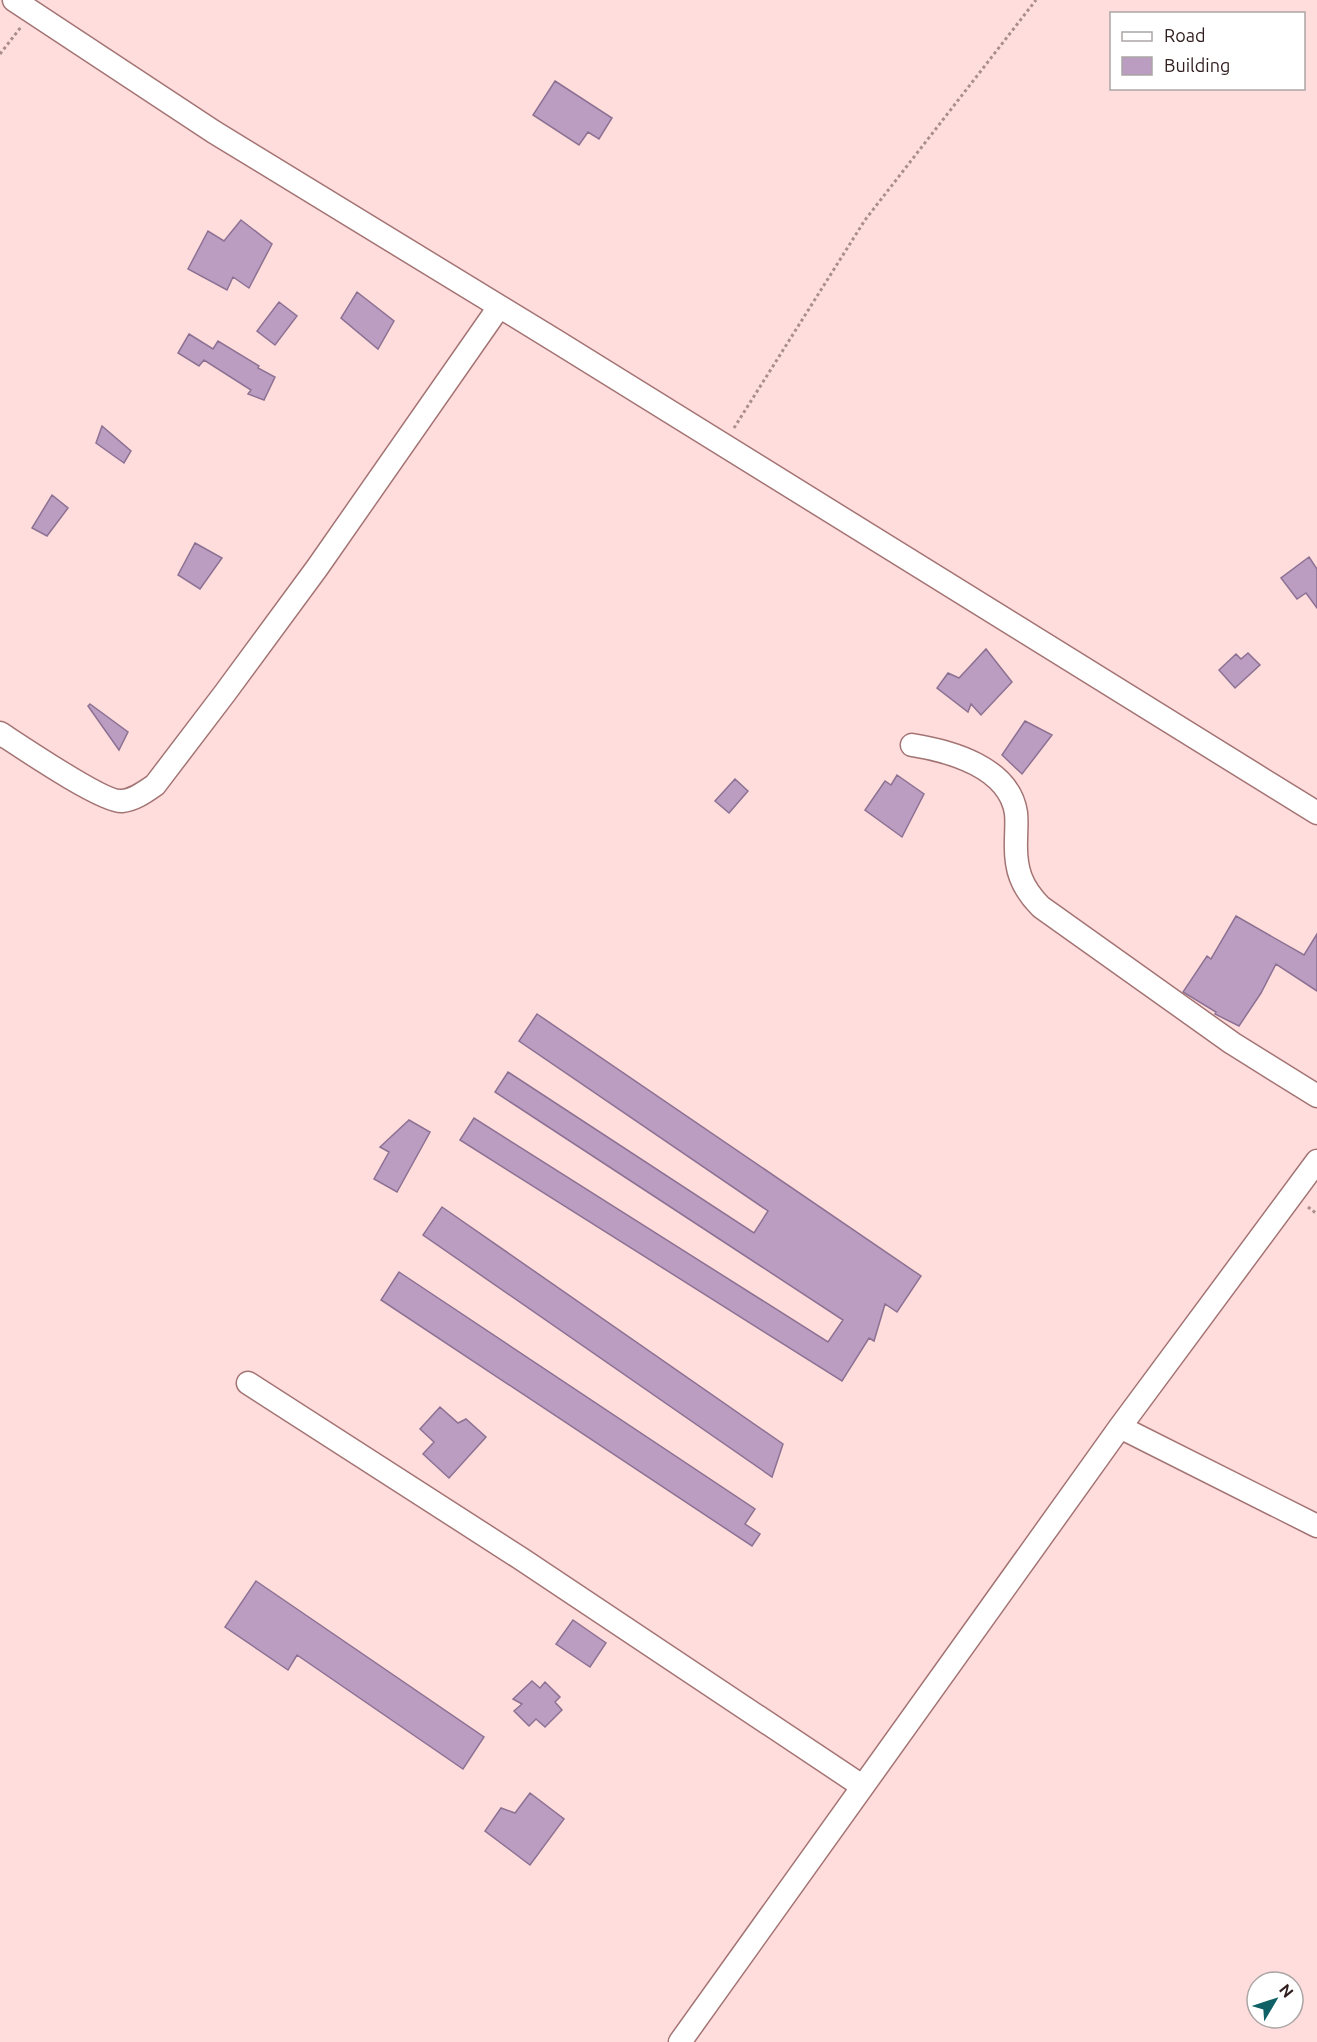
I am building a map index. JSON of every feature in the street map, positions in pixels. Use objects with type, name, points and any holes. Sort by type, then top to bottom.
[{"type":"street","points":[[14,0],[214,132],[1317,813]]},
{"type":"street","points":[[0,733],[96,794],[120,802],[142,794],[155,785],[317,568],[499,307]]},
{"type":"street","points":[[912,745],[928,747],[980,766],[992,773],[1004,787],[1016,813],[1015,849],[1018,872],[1029,895],[1041,907],[1232,1043],[1317,1096]]},
{"type":"street","points":[[680,2042],[1120,1427],[1317,1161]]},
{"type":"street","points":[[248,1383],[520,1558],[862,1786]]},
{"type":"street","points":[[1120,1427],[1317,1526]]},
{"type":"path","points":[[723,445],[865,220],[1036,0]]},
{"type":"path","points":[[0,54],[33,13]]},
{"type":"building","points":[[555,81],[612,118],[599,139],[588,132],[579,145],[533,115]]},
{"type":"building","points":[[241,220],[272,244],[249,288],[233,277],[227,290],[188,269],[208,231],[224,241]]},
{"type":"building","points":[[357,292],[394,321],[378,349],[341,318]]},
{"type":"building","points":[[279,302],[297,316],[275,345],[257,331]]},
{"type":"building","points":[[189,334],[213,349],[218,341],[275,377],[264,400],[248,394],[251,390],[204,360],[199,366],[178,353]]},
{"type":"building","points":[[102,426],[131,451],[124,463],[96,443]]},
{"type":"building","points":[[52,495],[68,508],[47,536],[32,528]]},
{"type":"building","points":[[195,543],[222,558],[200,589],[178,575]]},
{"type":"building","points":[[1309,557],[1317,569],[1317,608],[1306,593],[1297,599],[1281,578]]},
{"type":"building","points":[[986,649],[1012,682],[981,715],[971,704],[968,712],[937,688],[948,673],[959,678]]},
{"type":"building","points":[[1248,653],[1260,665],[1235,688],[1219,670],[1236,654],[1241,659]]},
{"type":"building","points":[[90,704],[128,732],[119,750],[88,706]]},
{"type":"building","points":[[1025,721],[1052,735],[1022,774],[1002,755]]},
{"type":"building","points":[[897,775],[924,794],[902,837],[865,810],[885,781],[891,785]]},
{"type":"building","points":[[735,779],[748,791],[729,813],[715,801]]},
{"type":"building","points":[[1236,916],[1304,955],[1317,934],[1317,991],[1276,964],[1261,993],[1239,1026],[1215,1014],[1216,1012],[1183,992],[1207,956],[1211,959]]},
{"type":"building","points":[[537,1014],[921,1276],[897,1312],[885,1304],[874,1341],[869,1338],[842,1381],[460,1140],[474,1118],[828,1342],[843,1320],[495,1092],[508,1072],[754,1233],[768,1211],[519,1041]]},
{"type":"building","points":[[409,1120],[430,1132],[397,1192],[374,1179],[389,1152],[380,1147]]},
{"type":"building","points":[[442,1207],[783,1444],[772,1477],[423,1235]]},
{"type":"building","points":[[399,1272],[755,1509],[745,1524],[760,1534],[752,1546],[381,1300]]},
{"type":"building","points":[[440,1407],[458,1423],[466,1419],[486,1437],[449,1478],[423,1454],[434,1442],[420,1429]]},
{"type":"building","points":[[256,1581],[484,1737],[463,1769],[297,1655],[288,1670],[225,1627]]},
{"type":"building","points":[[573,1620],[606,1643],[590,1667],[556,1644]]},
{"type":"building","points":[[532,1681],[540,1688],[545,1682],[560,1697],[555,1702],[562,1710],[545,1727],[536,1719],[529,1726],[514,1711],[522,1704],[513,1699]]},
{"type":"building","points":[[530,1793],[564,1819],[530,1865],[485,1831],[501,1808],[515,1813]]}]
